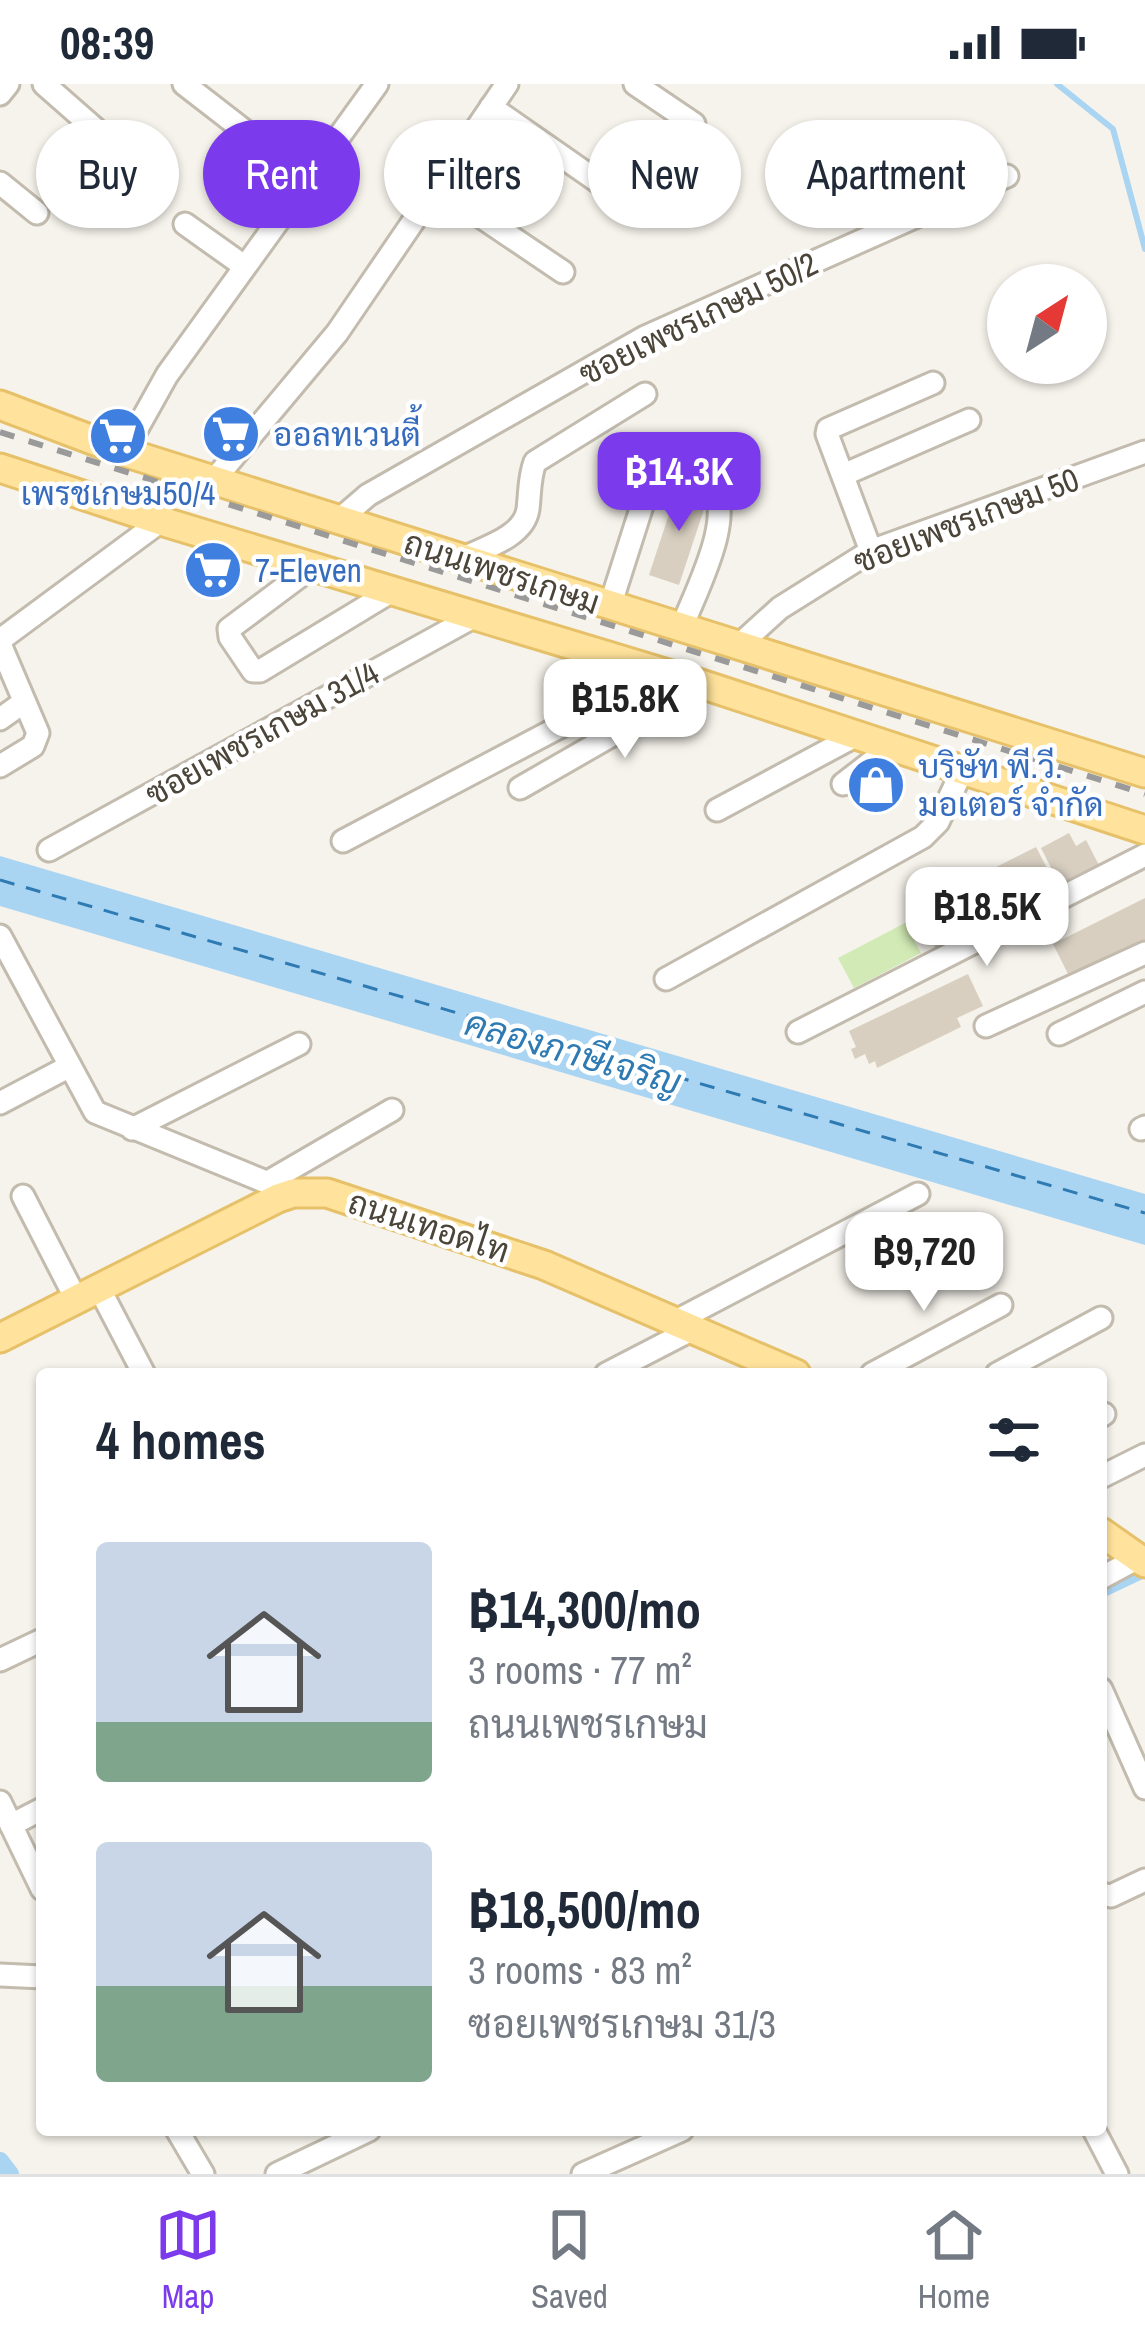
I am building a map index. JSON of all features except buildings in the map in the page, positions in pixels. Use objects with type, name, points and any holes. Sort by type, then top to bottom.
[{"type":"main road","name":"ถนนเพชรเกษม","points":[[0,405],[124,452],[1145,773]]},
{"type":"main road","name":"ถนนเพชรเกษม","points":[[0,468],[701,684],[1145,830]]},
{"type":"main road","points":[[785,713],[796,716],[809,707],[809,687],[797,665]]},
{"type":"main road","points":[[850,734],[836,717],[838,705],[865,687]]},
{"type":"main road","points":[[2,1333],[87,1294],[281,1188]]},
{"type":"main road","name":"ถนนเทอดไท","points":[[281,1188],[327,1193],[544,1264],[783,1368]]},
{"type":"main road","points":[[1107,1536],[1140,1560]]},
{"type":"street","points":[[0,94],[6,84]]},
{"type":"street","points":[[44,84],[85,120]]},
{"type":"street","points":[[184,84],[230,120]]},
{"type":"street","points":[[351,120],[377,84]]},
{"type":"street","points":[[482,120],[507,84]]},
{"type":"street","points":[[635,84],[688,120]]},
{"type":"street","points":[[491,107],[588,175]]},
{"type":"street","points":[[0,183],[36,212]]},
{"type":"street","points":[[185,224],[244,266]]},
{"type":"street","points":[[124,452],[156,393],[272,228]]},
{"type":"street","points":[[214,480],[337,333],[409,228]]},
{"type":"street","points":[[498,228],[563,272]]},
{"type":"street","name":"ซอยเพชรเกษม 50/2","points":[[339,520],[368,495],[645,337],[890,228]]},
{"type":"street","points":[[871,551],[828,429],[933,383]]},
{"type":"street","points":[[461,559],[522,526],[535,462],[645,394]]},
{"type":"street","points":[[843,475],[969,420]]},
{"type":"street","name":"ซอยเพชรเกษม 50","points":[[737,646],[780,608],[871,551],[1145,452]]},
{"type":"street","points":[[610,606],[657,472],[680,466],[698,471],[716,488],[720,526],[682,627]]},
{"type":"street","points":[[0,766],[38,740],[0,642],[161,521]]},
{"type":"street","points":[[312,567],[229,629],[253,671],[392,591]]},
{"type":"street","name":"ซอยเพชรเกษม 31/4","points":[[49,850],[475,616]]},
{"type":"street","points":[[343,841],[662,673]]},
{"type":"street","points":[[520,788],[701,684]]},
{"type":"street","points":[[0,719],[24,702]]},
{"type":"street","points":[[717,810],[850,734]]},
{"type":"street","points":[[843,784],[891,746]]},
{"type":"street","points":[[666,979],[923,837],[938,822],[963,769]]},
{"type":"street","points":[[799,1032],[1145,855]]},
{"type":"street","points":[[0,936],[95,1112],[132,1129],[281,1188],[392,1110]]},
{"type":"street","points":[[986,1026],[1145,953]]},
{"type":"street","points":[[1059,1034],[1145,992]]},
{"type":"street","points":[[132,1129],[299,1044]]},
{"type":"street","points":[[0,1103],[70,1066]]},
{"type":"street","points":[[616,1368],[918,1194]]},
{"type":"street","points":[[22,1196],[140,1368]]},
{"type":"street","points":[[883,1368],[1001,1305]]},
{"type":"street","points":[[1008,1368],[1101,1318]]},
{"type":"street","points":[[1107,1474],[1145,1455]]},
{"type":"street","points":[[1107,1575],[1140,1560]]},
{"type":"street","points":[[0,1660],[36,1643]]},
{"type":"street","points":[[1107,1703],[1145,1788]]},
{"type":"street","points":[[0,1802],[36,1877]]},
{"type":"street","points":[[11,1825],[36,1812]]},
{"type":"street","points":[[1107,1895],[1145,1880]]},
{"type":"street","points":[[0,1975],[36,1977]]},
{"type":"street","points":[[181,2136],[203,2174]]},
{"type":"street","points":[[277,2174],[356,2136]]},
{"type":"street","points":[[583,2174],[668,2136]]},
{"type":"street","points":[[1097,2136],[1117,2174]]},
{"type":"green space","points":[[905,923],[921,953],[854,988],[838,958]]},
{"type":"water","name":"คลองภาษีเจริญ","points":[[0,856],[1145,1194],[1145,1245],[0,906]]},
{"type":"waterway","points":[[1057,84],[1113,129],[1145,249]]},
{"type":"waterway","points":[[1107,1586],[1145,1568]]},
{"type":"waterway","points":[[0,2161],[10,2174]]},
{"type":"ferry route","points":[[0,880],[1145,1213]]},
{"type":"railway","points":[[0,432],[1145,794]]},
{"type":"place","name":"ออลทเวนตี้","points":[[231,434]]},
{"type":"place","name":"เพรชเกษม50/4","points":[[118,436]]},
{"type":"place","name":"7-Eleven","points":[[213,570]]},
{"type":"place","name":"บริษัท พี.วี. มอเตอร์ จำกัด","points":[[876,785]]}]
